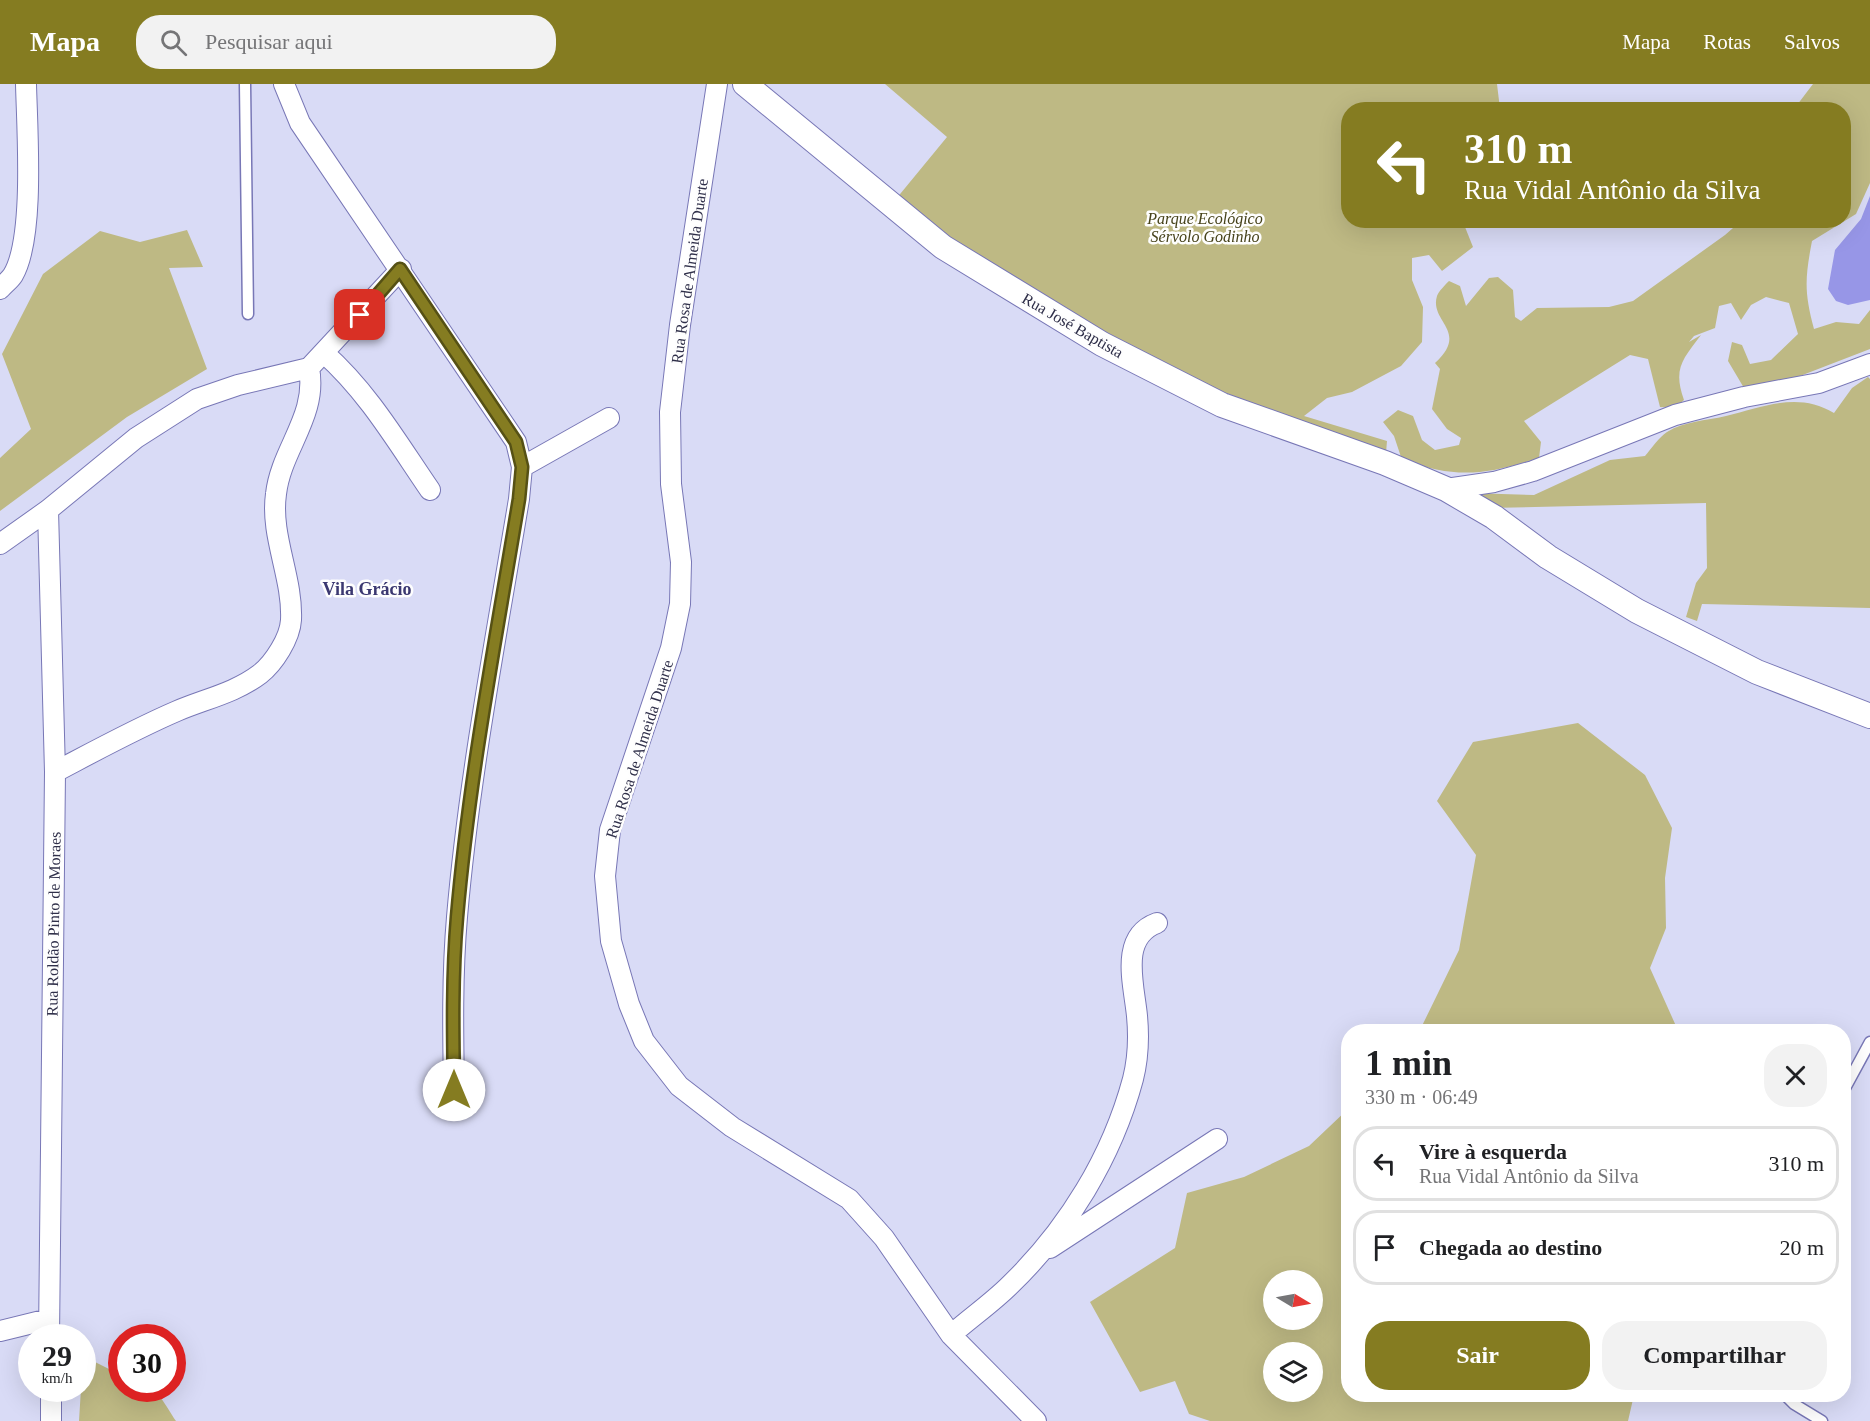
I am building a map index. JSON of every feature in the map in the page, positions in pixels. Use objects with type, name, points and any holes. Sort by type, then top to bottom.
[{"type":"street","points":[[0,289],[13,275],[23,243],[28,168],[26,84]]},
{"type":"street","points":[[284,84],[300,123],[516,442],[522,467],[519,499],[478,748],[457,917],[453,999],[454,1090]]},
{"type":"street","name":"Rua Rosa de Almeida Duarte","points":[[717,84],[680,325],[670,412],[671,484],[681,562],[680,604],[671,648],[610,830],[605,876],[611,941],[628,1004],[644,1041],[679,1086],[732,1127],[849,1199],[884,1238],[951,1335],[1036,1421]]},
{"type":"street","name":"Rua José Baptista","points":[[745,84],[943,247],[1102,344],[1222,405],[1385,463],[1446,489],[1494,517],[1548,557],[1637,611],[1757,672],[1870,716]]},
{"type":"street","points":[[0,544],[48,510],[136,438],[197,399],[238,385],[309,368],[400,269]]},
{"type":"street","points":[[324,353],[346,373],[373,406],[430,490]]},
{"type":"street","points":[[1446,489],[1494,482],[1533,471],[1675,415],[1744,397],[1819,383],[1870,364]]},
{"type":"street","points":[[55,772],[178,710],[237,689],[262,673],[284,643],[291,623],[291,598],[275,517],[276,493],[310,399],[309,368]]},
{"type":"street","points":[[522,467],[609,418]]},
{"type":"street","name":"Rua Roldão Pinto de Moraes","points":[[48,510],[55,772],[49,1324]]},
{"type":"street","points":[[951,1335],[1009,1286],[1038,1257],[1086,1191],[1124,1115],[1137,1064],[1137,1017],[1132,953],[1137,936],[1147,927],[1157,923]]},
{"type":"street","points":[[1038,1257],[1217,1139]]},
{"type":"street","points":[[0,1331],[18,1330]]},
{"type":"street","points":[[51,1402],[51,1421]]},
{"type":"lane","points":[[245,84],[248,314]]},
{"type":"lane","points":[[1851,1077],[1870,1042]]},
{"type":"lane","points":[[1792,1402],[1822,1421]]},
{"type":"green space","name":"Parque Ecológico Sérvolo Godinho","points":[[885,84],[1497,84],[1499,102],[1341,102],[1341,228],[1465,228],[1473,247],[1442,271],[1429,255],[1412,258],[1412,280],[1423,307],[1422,342],[1401,366],[1352,392],[1327,398],[1304,416],[1387,441],[1386,453],[1259,411],[1157,365],[946,240],[896,199],[947,137]]},
{"type":"green space","points":[[1813,84],[1870,84],[1870,183],[1856,214],[1851,217],[1851,102],[1799,102]]},
{"type":"green space","points":[[1733,228],[1833,228],[1812,241],[1807,285],[1808,305],[1814,329],[1836,322],[1859,324],[1870,310],[1870,349],[1769,388],[1744,388],[1728,361],[1732,342],[1742,345],[1750,364],[1771,360],[1798,334],[1789,303],[1766,297],[1751,305],[1741,320],[1731,303],[1719,306],[1715,328],[1694,336],[1689,342],[1701,335],[1681,365],[1679,380],[1684,400],[1675,408],[1660,407],[1648,359],[1630,355],[1524,421],[1541,442],[1539,458],[1502,468],[1471,472],[1439,470],[1402,460],[1394,436],[1383,422],[1398,410],[1413,416],[1422,440],[1435,450],[1459,445],[1461,438],[1447,429],[1432,409],[1440,369],[1435,363],[1445,352],[1449,343],[1449,335],[1438,313],[1437,296],[1449,281],[1460,286],[1466,306],[1489,278],[1498,277],[1513,290],[1515,317],[1521,321],[1537,308],[1609,307],[1633,301]]},
{"type":"green space","points":[[187,230],[203,267],[169,268],[207,369],[127,417],[0,511],[0,458],[31,429],[2,354],[43,274],[100,231],[140,242]]},
{"type":"green space","points":[[1868,377],[1870,379],[1870,608],[1702,604],[1697,621],[1686,617],[1696,583],[1707,568],[1706,503],[1488,508],[1468,493],[1534,495],[1610,460],[1645,456],[1664,434],[1674,428],[1767,405],[1807,403],[1821,406],[1834,413],[1852,388]]},
{"type":"green space","points":[[1578,723],[1645,775],[1672,828],[1665,878],[1666,928],[1650,968],[1675,1024],[1423,1024],[1459,950],[1476,855],[1437,801],[1473,742]]},
{"type":"green space","points":[[1341,1116],[1341,1402],[1632,1402],[1628,1421],[1210,1421],[1189,1414],[1175,1381],[1140,1392],[1090,1302],[1175,1248],[1187,1193],[1244,1177],[1309,1146]]},
{"type":"green space","points":[[96,1362],[108,1368],[108,1402],[163,1402],[176,1421],[79,1421],[80,1402],[96,1402]]},
{"type":"shaded area","points":[[1870,196],[1870,300],[1848,305],[1836,301],[1828,289],[1835,250],[1861,219]]},
{"type":"district","name":"Vila Grácio","points":[[367,589]]},
{"type":"route","points":[[360,315],[400,269],[516,442],[522,467],[519,499],[478,748],[457,917],[453,999],[454,1090]]}]
